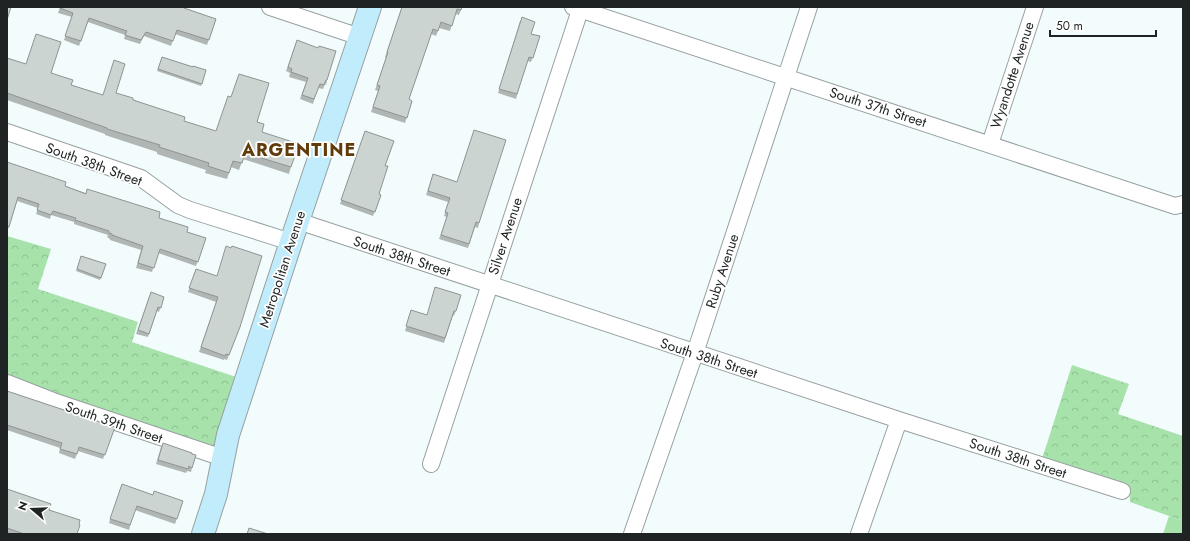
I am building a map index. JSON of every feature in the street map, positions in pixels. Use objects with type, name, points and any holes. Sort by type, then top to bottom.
[{"type":"main road","name":"Metropolitan Avenue","points":[[203,534],[216,494],[222,458],[228,435],[370,7]]},
{"type":"street","points":[[270,7],[360,38]]},
{"type":"street","name":"Ruby Avenue","points":[[632,534],[695,353],[809,7]]},
{"type":"street","name":"Wyandotte Avenue","points":[[990,144],[1035,7]]},
{"type":"street","name":"South 37th Street","points":[[578,8],[1175,206],[1183,204]]},
{"type":"street","name":"Silver Avenue","points":[[431,464],[578,8]]},
{"type":"street","name":"South 38th Street","points":[[7,132],[141,178],[178,205],[190,210],[291,242]]},
{"type":"street","name":"South 38th Street","points":[[298,221],[899,420],[1122,491]]},
{"type":"street","name":"South 39th Street","points":[[7,383],[53,401],[222,458]]},
{"type":"street","points":[[859,534],[899,420]]},
{"type":"green space","points":[[7,236],[51,249],[38,289],[138,322],[132,342],[239,378],[217,447],[208,448],[7,376]]},
{"type":"green space","points":[[1072,365],[1129,384],[1118,414],[1183,436],[1183,521],[1130,502],[1129,486],[1042,459]]},
{"type":"green space","points":[[1169,516],[1183,521],[1183,534],[1163,534]]},
{"type":"building","points":[[7,7],[11,7],[7,20]]},
{"type":"building","points":[[60,7],[184,7],[216,19],[209,40],[177,30],[173,41],[146,32],[141,40],[125,35],[127,31],[89,18],[81,41],[65,36],[73,13]]},
{"type":"building","points":[[402,7],[462,7],[461,10],[457,9],[452,26],[441,22],[438,31],[433,29],[409,99],[412,101],[407,118],[373,107],[380,86],[377,85]]},
{"type":"building","points":[[522,17],[535,22],[531,34],[540,36],[533,58],[529,57],[517,94],[499,89]]},
{"type":"building","points":[[36,34],[61,42],[51,73],[73,80],[71,85],[103,95],[114,60],[125,64],[116,93],[185,117],[184,121],[216,131],[228,96],[231,97],[239,74],[269,83],[257,122],[264,124],[262,132],[299,144],[291,167],[245,153],[242,163],[233,161],[229,173],[208,166],[209,163],[159,147],[160,145],[107,129],[7,93],[7,58],[26,64]]},
{"type":"building","points":[[297,40],[318,48],[319,46],[336,51],[327,80],[324,85],[320,84],[314,99],[302,95],[308,78],[291,72],[292,69],[288,67]]},
{"type":"building","points":[[162,57],[206,70],[202,84],[158,69]]},
{"type":"building","points":[[474,130],[506,140],[479,223],[476,222],[469,244],[441,235],[448,213],[445,212],[450,198],[428,191],[433,174],[457,182]]},
{"type":"building","points":[[365,131],[394,141],[385,166],[388,166],[375,212],[341,200]]},
{"type":"building","points":[[7,162],[66,182],[65,186],[86,194],[87,189],[160,212],[159,218],[188,227],[187,232],[206,238],[198,262],[160,249],[154,268],[138,263],[143,246],[112,235],[109,231],[75,220],[76,218],[53,211],[51,215],[37,210],[39,204],[18,197],[9,227],[7,226]]},
{"type":"building","points":[[226,246],[231,248],[232,246],[262,256],[240,327],[229,355],[226,354],[225,356],[201,347],[218,297],[189,288],[196,269],[217,276]]},
{"type":"building","points":[[81,256],[106,264],[101,278],[77,269]]},
{"type":"building","points":[[435,287],[461,295],[445,338],[406,326],[411,310],[427,315]]},
{"type":"building","points":[[151,292],[164,297],[161,308],[158,307],[149,334],[138,330]]},
{"type":"building","points":[[7,391],[115,427],[105,455],[79,447],[77,454],[60,449],[62,443],[7,425]]},
{"type":"building","points":[[163,443],[196,455],[192,468],[189,466],[188,469],[158,460]]},
{"type":"building","points":[[122,484],[153,495],[154,491],[183,501],[177,519],[137,506],[130,525],[110,519]]},
{"type":"building","points":[[7,489],[51,504],[49,510],[80,520],[77,534],[24,534],[7,528]]},
{"type":"building","points":[[249,528],[268,534],[247,534]]},
{"type":"district","name":"ARGENTINE","points":[[299,150]]}]
